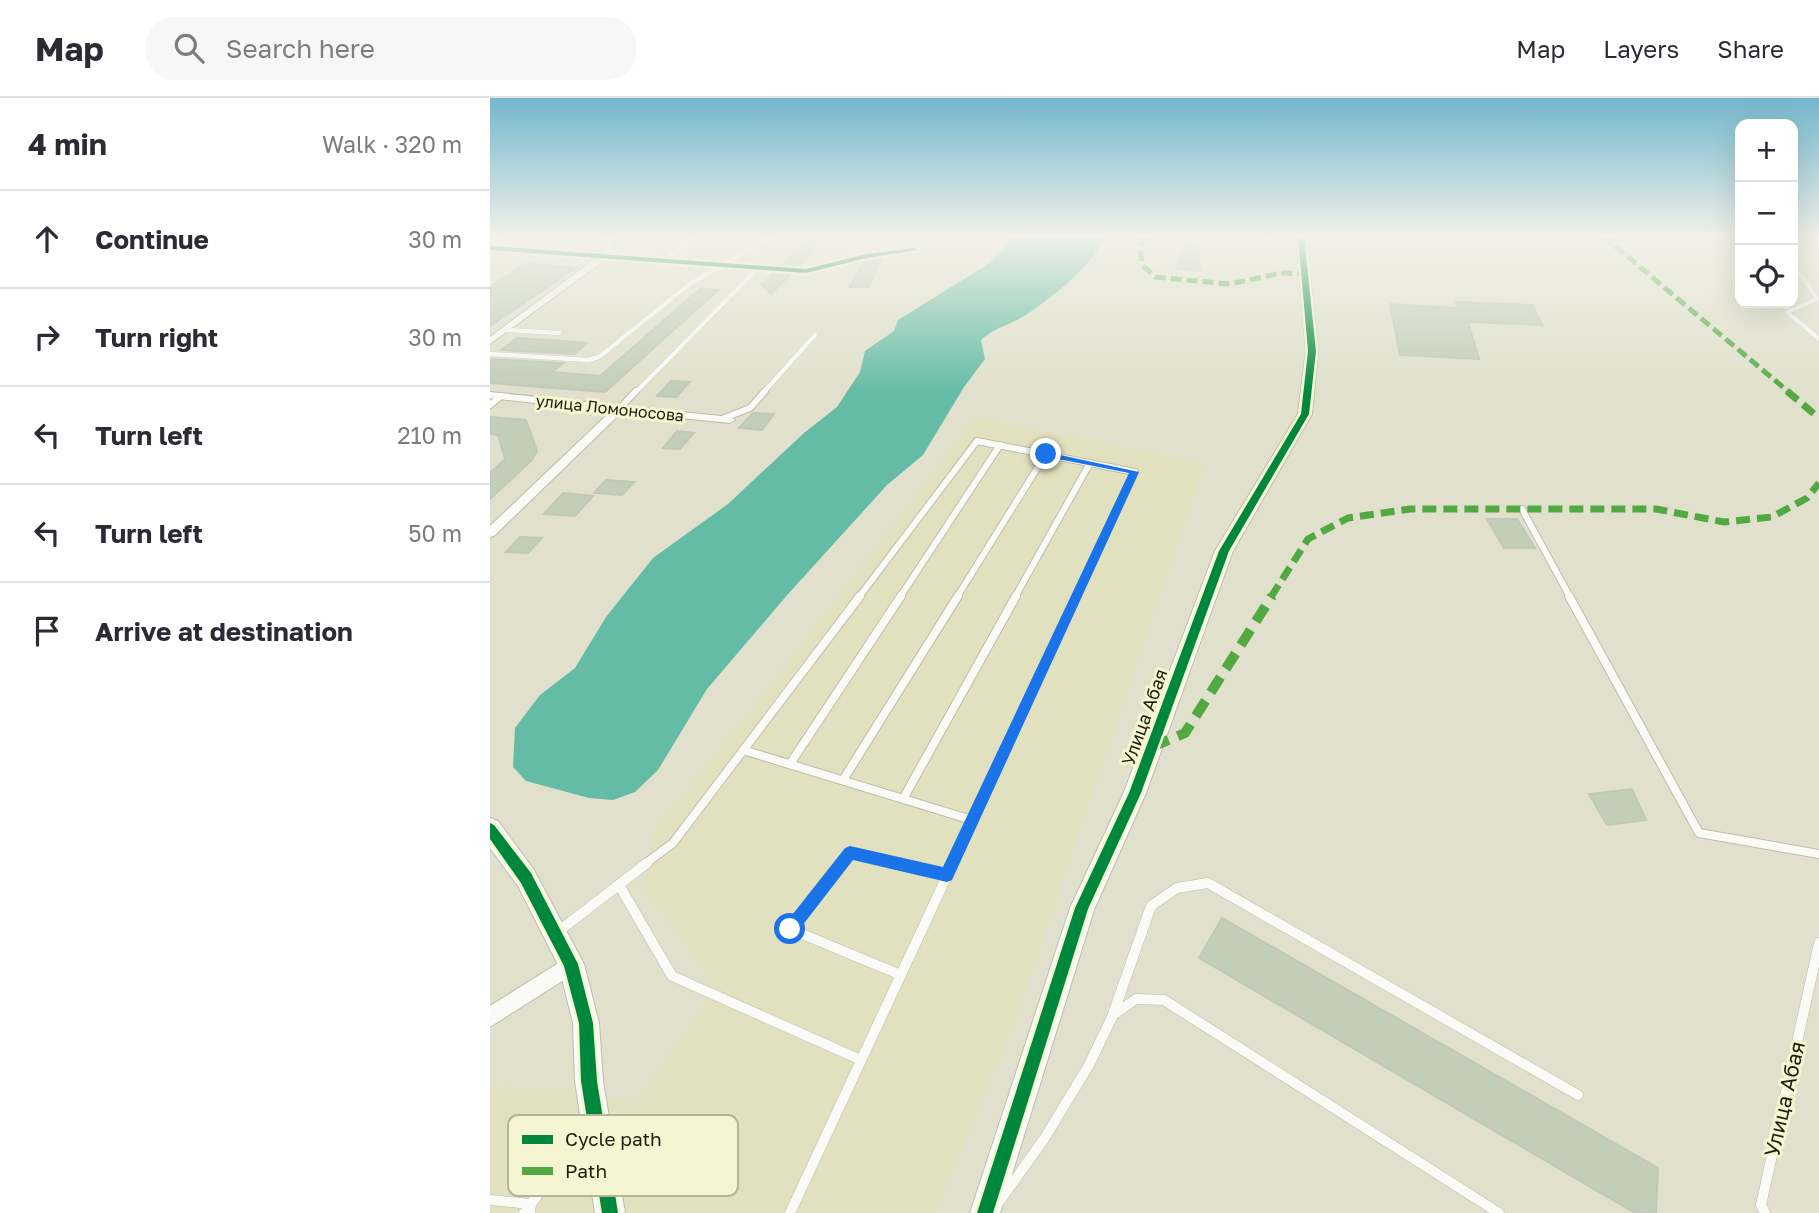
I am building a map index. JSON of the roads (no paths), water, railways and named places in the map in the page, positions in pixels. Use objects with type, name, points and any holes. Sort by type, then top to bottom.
[{"type":"street","points":[[490,341],[560,288]]},
{"type":"street","name":"Улица Абая","points":[[985,1213],[1082,908],[1135,793],[1224,551],[1305,414],[1312,351],[1306,288]]},
{"type":"street","name":"улица Ломоносова","points":[[496,396],[726,420]]},
{"type":"street","points":[[490,533],[619,409]]},
{"type":"street","points":[[490,829],[527,878],[571,964],[586,1024],[594,1115]]},
{"type":"street","points":[[490,1017],[571,964]]},
{"type":"lane","points":[[490,354],[588,360],[599,357],[685,288]]},
{"type":"lane","points":[[619,409],[737,288]]},
{"type":"lane","points":[[1798,307],[1816,299],[1809,288]]},
{"type":"lane","points":[[1796,308],[1787,312],[1819,339]]},
{"type":"lane","points":[[498,333],[559,333]]},
{"type":"lane","points":[[726,420],[750,408],[815,335]]},
{"type":"lane","points":[[490,405],[496,396]]},
{"type":"lane","points":[[555,934],[673,843],[976,441],[1135,472],[790,1213]]},
{"type":"lane","points":[[790,764],[1000,445]]},
{"type":"lane","points":[[843,780],[1046,454]]},
{"type":"lane","points":[[903,799],[1090,463]]},
{"type":"lane","points":[[1522,509],[1699,833],[1819,854]]},
{"type":"lane","points":[[743,750],[972,820]]},
{"type":"lane","points":[[901,975],[790,929],[850,853],[947,875]]},
{"type":"lane","points":[[991,1213],[1051,1128],[1089,1065],[1113,1014],[1151,906],[1163,893],[1187,883],[1208,883],[1578,1095]]},
{"type":"lane","points":[[620,885],[672,976],[861,1060]]},
{"type":"lane","name":"Улица Абая","points":[[1765,1213],[1761,1205],[1819,943]]},
{"type":"lane","points":[[1113,1014],[1136,999],[1164,1000],[1499,1213]]},
{"type":"lane","points":[[490,1200],[528,1210]]},
{"type":"water","points":[[950,288],[1061,288],[1024,316],[991,332],[981,340],[985,359],[964,387],[923,455],[887,485],[789,593],[707,689],[658,770],[635,792],[613,800],[589,798],[526,781],[513,767],[515,728],[540,695],[575,668],[606,617],[653,558],[728,504],[804,433],[837,407],[860,372],[865,351],[894,331],[898,320]]}]
